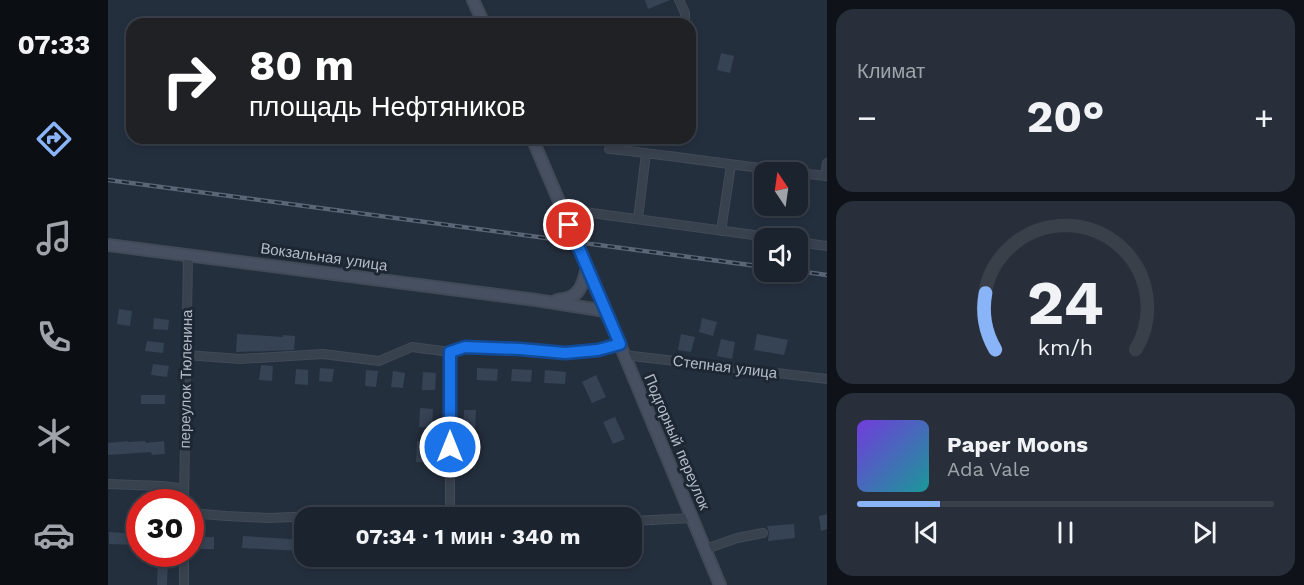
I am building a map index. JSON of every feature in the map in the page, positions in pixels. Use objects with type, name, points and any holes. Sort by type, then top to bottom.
[{"type":"main road","points":[[473,0],[480,18]]},
{"type":"main road","name":"Подгорный переулок","points":[[535,144],[720,585]]},
{"type":"main road","name":"Вокзальная улица","points":[[108,245],[536,300]]},
{"type":"main road","points":[[536,300],[562,300],[573,296],[583,285],[587,267]]},
{"type":"main road","points":[[536,300],[606,311]]},
{"type":"street","points":[[679,0],[685,13],[684,18]]},
{"type":"street","points":[[609,149],[754,168]]},
{"type":"street","points":[[638,219],[646,153]]},
{"type":"street","points":[[808,174],[826,176],[827,163]]},
{"type":"street","points":[[721,231],[731,165]]},
{"type":"street","points":[[562,209],[754,235]]},
{"type":"street","points":[[808,243],[827,246]]},
{"type":"street","name":"переулок Тюленина","points":[[184,489],[188,255]]},
{"type":"street","name":"Степная улица","points":[[186,355],[240,359],[323,354],[379,361],[412,347],[450,352],[465,347],[565,353],[622,349],[827,379]]},
{"type":"street","points":[[450,352],[450,507]]},
{"type":"street","points":[[108,484],[179,489]]},
{"type":"street","points":[[204,514],[268,518],[294,517]]},
{"type":"street","points":[[642,520],[692,518]]},
{"type":"street","points":[[706,549],[737,538],[763,533]]},
{"type":"street","points":[[184,567],[184,585]]},
{"type":"building","points":[[645,0],[670,0],[648,9]]},
{"type":"building","points":[[721,53],[734,56],[730,73],[717,70]]},
{"type":"building","points":[[119,309],[132,311],[130,326],[117,324]]},
{"type":"building","points":[[154,318],[169,320],[168,330],[153,329]]},
{"type":"building","points":[[702,318],[717,322],[713,336],[699,332]]},
{"type":"building","points":[[237,334],[295,336],[294,350],[236,352]]},
{"type":"building","points":[[681,334],[695,337],[691,352],[678,350]]},
{"type":"building","points":[[757,334],[788,340],[784,355],[754,350]]},
{"type":"building","points":[[721,339],[735,342],[732,359],[717,356]]},
{"type":"building","points":[[147,341],[164,343],[163,353],[145,351]]},
{"type":"building","points":[[153,364],[169,366],[167,377],[151,375]]},
{"type":"building","points":[[261,365],[273,366],[272,381],[259,380]]},
{"type":"building","points":[[320,368],[334,369],[332,382],[319,381]]},
{"type":"building","points":[[477,368],[498,369],[497,381],[477,380]]},
{"type":"building","points":[[296,369],[308,370],[308,385],[295,384]]},
{"type":"building","points":[[512,369],[532,370],[531,382],[511,381]]},
{"type":"building","points":[[366,370],[378,371],[376,387],[365,386]]},
{"type":"building","points":[[545,370],[566,372],[565,384],[544,383]]},
{"type":"building","points":[[393,371],[405,373],[403,388],[391,387]]},
{"type":"building","points":[[423,372],[436,373],[435,390],[422,390]]},
{"type":"building","points":[[596,375],[606,397],[592,403],[582,382]]},
{"type":"building","points":[[141,395],[165,395],[165,404],[141,404]]},
{"type":"building","points":[[420,408],[433,409],[432,428],[419,427]]},
{"type":"building","points":[[464,410],[476,410],[475,430],[463,430]]},
{"type":"building","points":[[615,417],[625,439],[613,444],[603,422]]},
{"type":"building","points":[[145,441],[146,443],[164,441],[165,454],[152,455],[151,452],[108,455],[108,443]]},
{"type":"building","points":[[417,441],[432,442],[431,463],[416,462]]},
{"type":"building","points":[[463,447],[475,447],[475,468],[463,467]]},
{"type":"building","points":[[827,514],[827,529],[821,531],[819,516]]},
{"type":"building","points":[[794,524],[795,538],[768,541],[767,526]]},
{"type":"building","points":[[109,532],[126,533],[126,545],[109,544]]},
{"type":"building","points":[[243,536],[294,539],[294,551],[242,548]]},
{"type":"building","points":[[204,537],[214,537],[214,549],[204,549]]},
{"type":"building","points":[[158,567],[168,567],[167,585],[157,585]]},
{"type":"railway","points":[[108,180],[754,266]]},
{"type":"railway","points":[[808,272],[827,275]]},
{"type":"route","points":[[450,447],[450,352],[465,347],[565,353],[598,350],[620,344],[569,225]]}]
